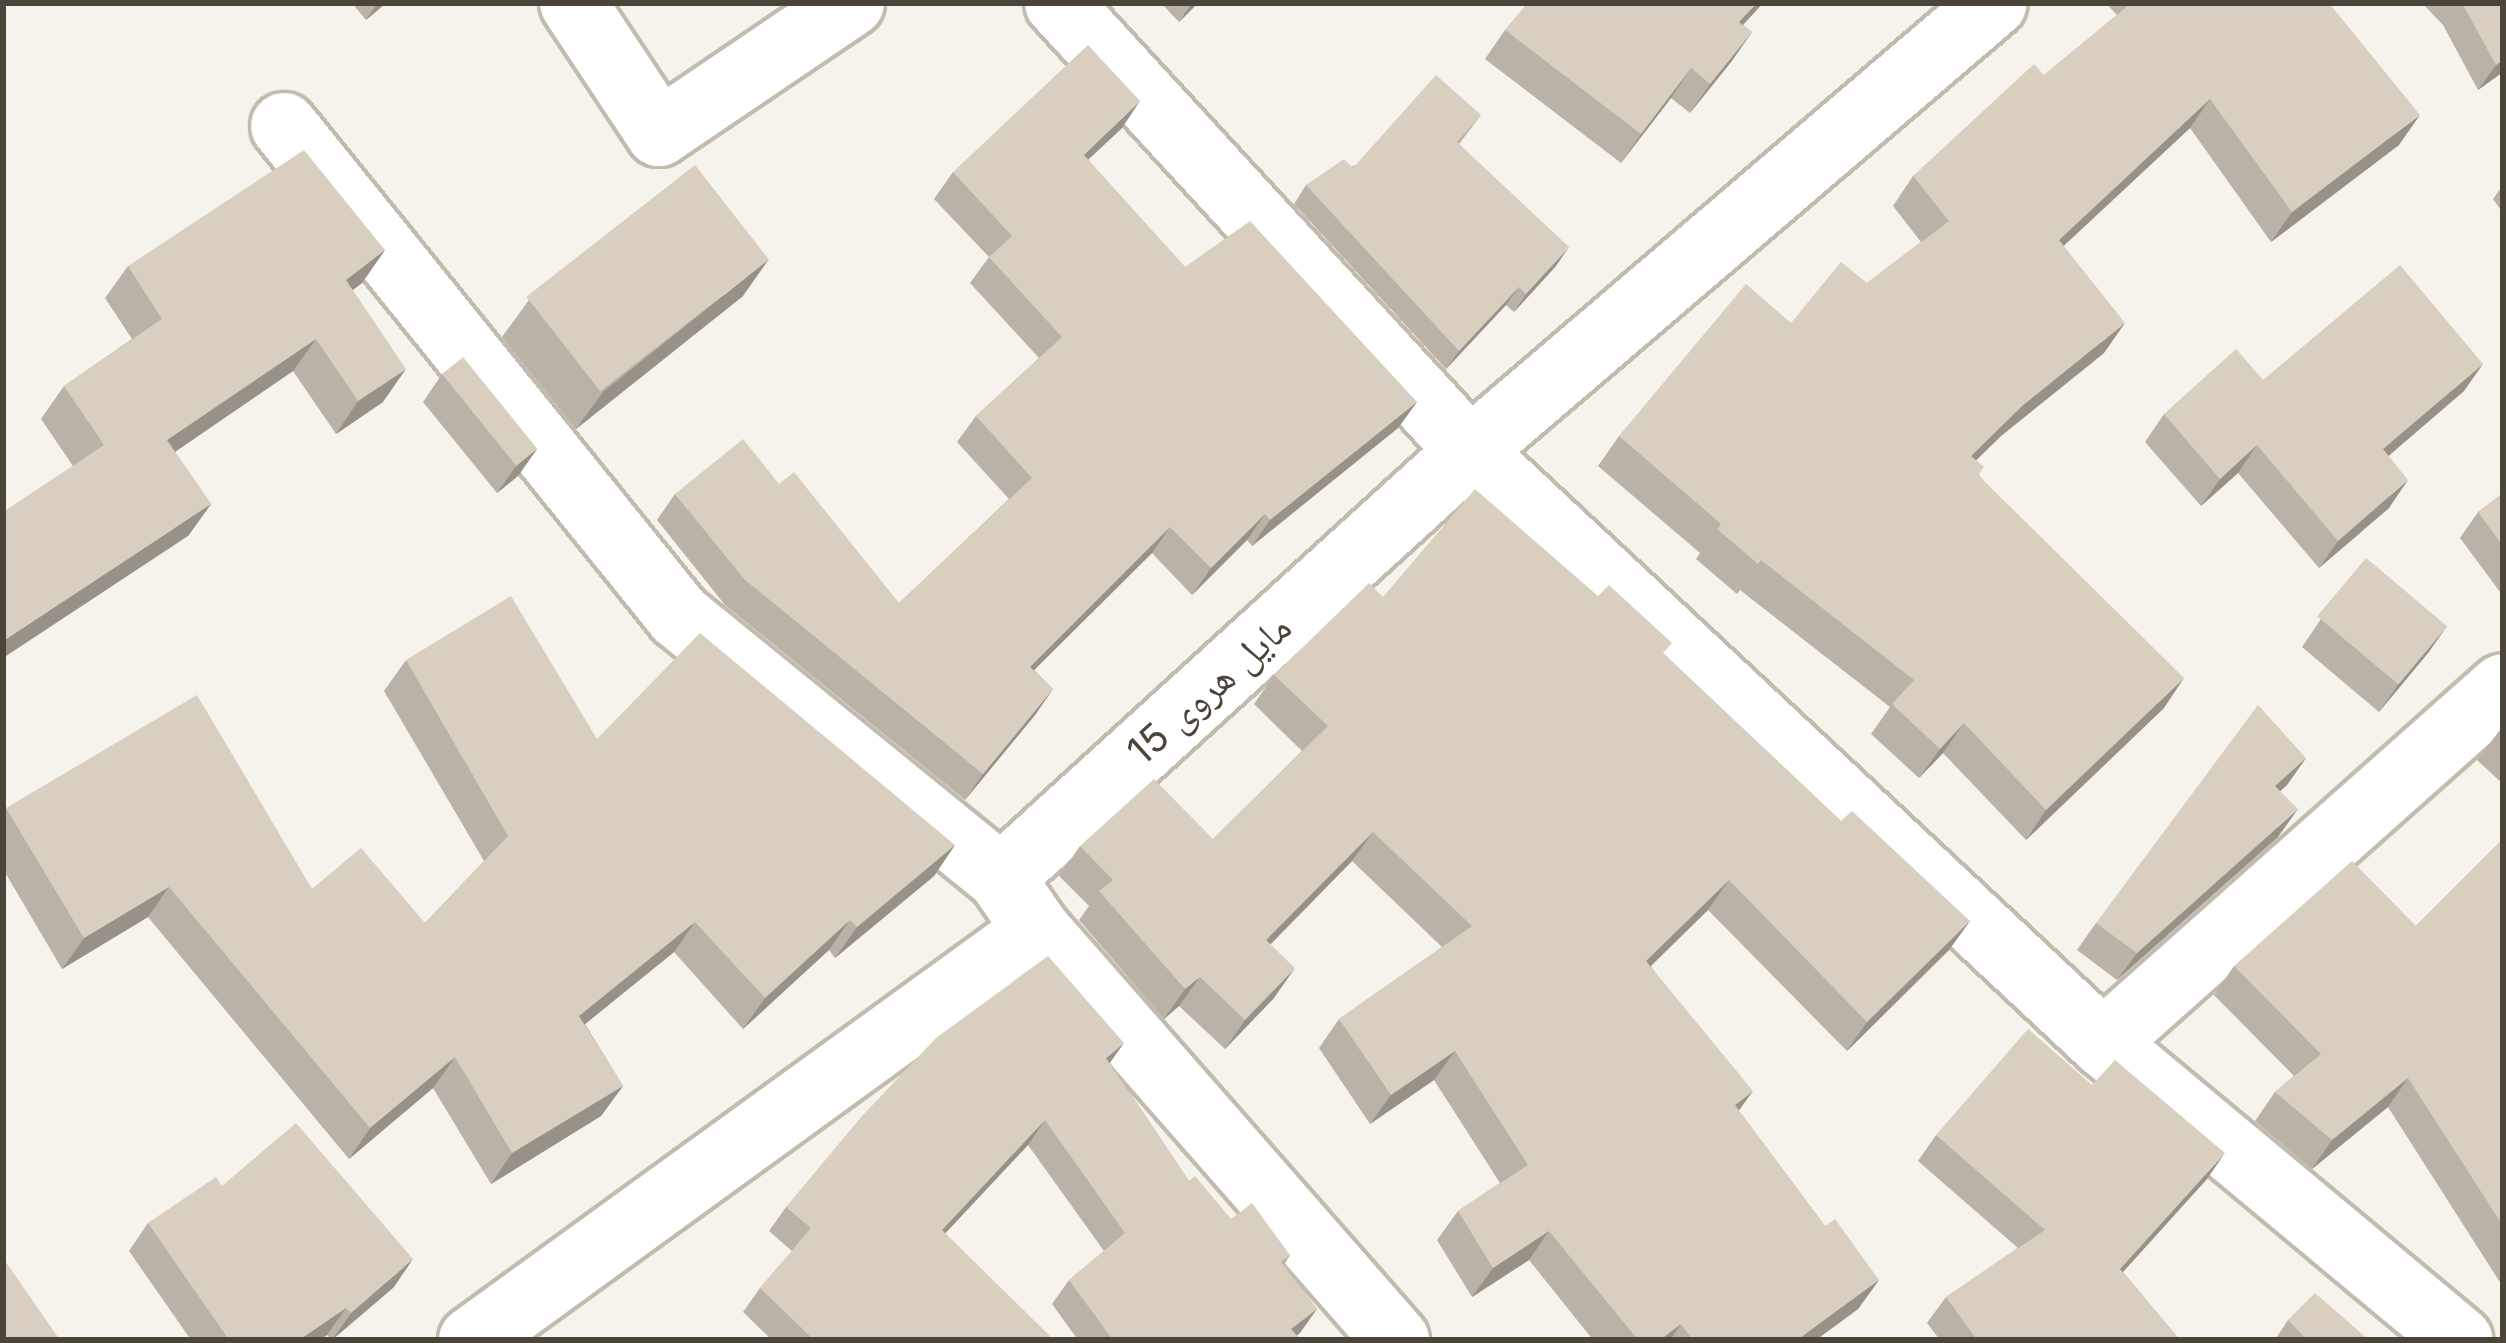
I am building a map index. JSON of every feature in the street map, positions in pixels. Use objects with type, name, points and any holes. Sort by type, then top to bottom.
[{"type":"street","points":[[573,3],[659,133],[850,3]]},
{"type":"street","points":[[1058,3],[1471,451],[2103,1043],[2459,1340]]},
{"type":"street","name":"مایل هروی 15","points":[[472,1340],[1019,904],[1471,451],[1994,3]]},
{"type":"street","points":[[284,127],[679,616],[1019,904],[1396,1340]]},
{"type":"street","points":[[2103,1043],[2503,687]]},
{"type":"building","points":[[1528,3],[1757,3],[1739,22],[1752,32],[1710,84],[1691,68],[1641,134],[1505,30]]},
{"type":"building","points":[[2131,3],[2329,3],[2420,115],[2292,212],[2210,99],[2059,240],[2125,323],[2022,406],[1971,456],[1984,467],[1978,475],[2184,678],[2046,810],[1964,723],[1940,749],[1892,704],[1914,680],[1761,560],[1758,564],[1717,529],[1721,524],[1619,436],[1746,284],[1791,323],[1841,262],[1867,283],[1949,221],[1913,176],[2034,64],[2044,75]]},
{"type":"building","points":[[2462,3],[2503,3],[2503,60],[2496,65]]},
{"type":"building","points":[[1088,45],[1140,101],[1084,155],[1185,267],[1250,221],[1417,402],[1270,520],[1265,514],[1211,568],[1170,527],[1030,667],[1053,689],[983,774],[744,579],[675,494],[743,439],[779,484],[794,472],[899,603],[1032,478],[976,416],[1062,337],[989,257],[1012,236],[953,172]]},
{"type":"building","points":[[1436,75],[1481,115],[1457,142],[1569,247],[1526,294],[1519,287],[1459,351],[1306,185],[1344,159],[1353,168]]},
{"type":"building","points":[[304,150],[385,250],[346,280],[406,369],[358,401],[316,339],[167,440],[211,504],[3,641],[3,512],[104,445],[64,386],[162,319],[128,266]]},
{"type":"building","points":[[695,165],[769,260],[600,391],[526,297]]},
{"type":"building","points":[[2400,265],[2483,364],[2383,449],[2408,480],[2338,541],[2257,445],[2220,479],[2164,414],[2236,349],[2263,380]]},
{"type":"building","points":[[463,357],[537,449],[516,466],[442,374]]},
{"type":"building","points":[[1475,489],[1598,596],[1609,585],[1672,643],[1663,653],[1841,821],[1852,811],[1970,921],[1867,1022],[1729,880],[1646,961],[1753,1091],[1735,1105],[1825,1226],[1835,1219],[1879,1280],[1797,1340],[1693,1340],[1681,1324],[1660,1340],[1638,1340],[1549,1231],[1493,1268],[1458,1211],[1528,1165],[1455,1051],[1391,1095],[1339,1019],[1472,926],[1373,832],[1266,940],[1295,968],[1245,1020],[1200,977],[1185,989],[1099,891],[1113,880],[1080,846],[1154,779],[1213,839],[1328,726],[1274,675],[1369,583],[1383,597]]},
{"type":"building","points":[[2503,493],[2503,546],[2478,512]]},
{"type":"building","points":[[2366,558],[2447,626],[2398,684],[2317,616]]},
{"type":"building","points":[[511,596],[597,739],[700,633],[955,845],[857,927],[850,920],[765,998],[695,922],[579,1016],[623,1086],[512,1153],[455,1057],[370,1128],[169,887],[84,938],[6,808],[197,695],[312,889],[361,848],[425,923],[508,836],[406,660]]},
{"type":"building","points":[[2258,705],[2306,758],[2275,786],[2298,809],[2137,953],[2096,923]]},
{"type":"building","points":[[2503,839],[2503,1226],[2408,1078],[2332,1140],[2275,1092],[2321,1054],[2234,966],[2352,861],[2416,926]]},
{"type":"building","points":[[1048,956],[1124,1043],[1106,1058],[1189,1181],[1195,1176],[1231,1219],[1252,1203],[1290,1255],[1281,1262],[1317,1309],[1291,1329],[1301,1340],[1113,1340],[1069,1280],[1125,1233],[1045,1120],[942,1230],[1050,1336],[1046,1340],[814,1340],[760,1288],[811,1228],[786,1207],[862,1116],[936,1038]]},
{"type":"building","points":[[2028,1029],[2092,1085],[2115,1060],[2225,1153],[2120,1269],[2180,1340],[1977,1340],[1946,1297],[2045,1230],[1936,1135]]},
{"type":"building","points":[[296,1123],[413,1259],[351,1313],[346,1308],[299,1340],[229,1340],[148,1223],[216,1177],[222,1186]]},
{"type":"building","points":[[3,1258],[60,1340],[3,1340]]},
{"type":"building","points":[[2315,1293],[2369,1340],[2307,1340],[2288,1320]]}]
